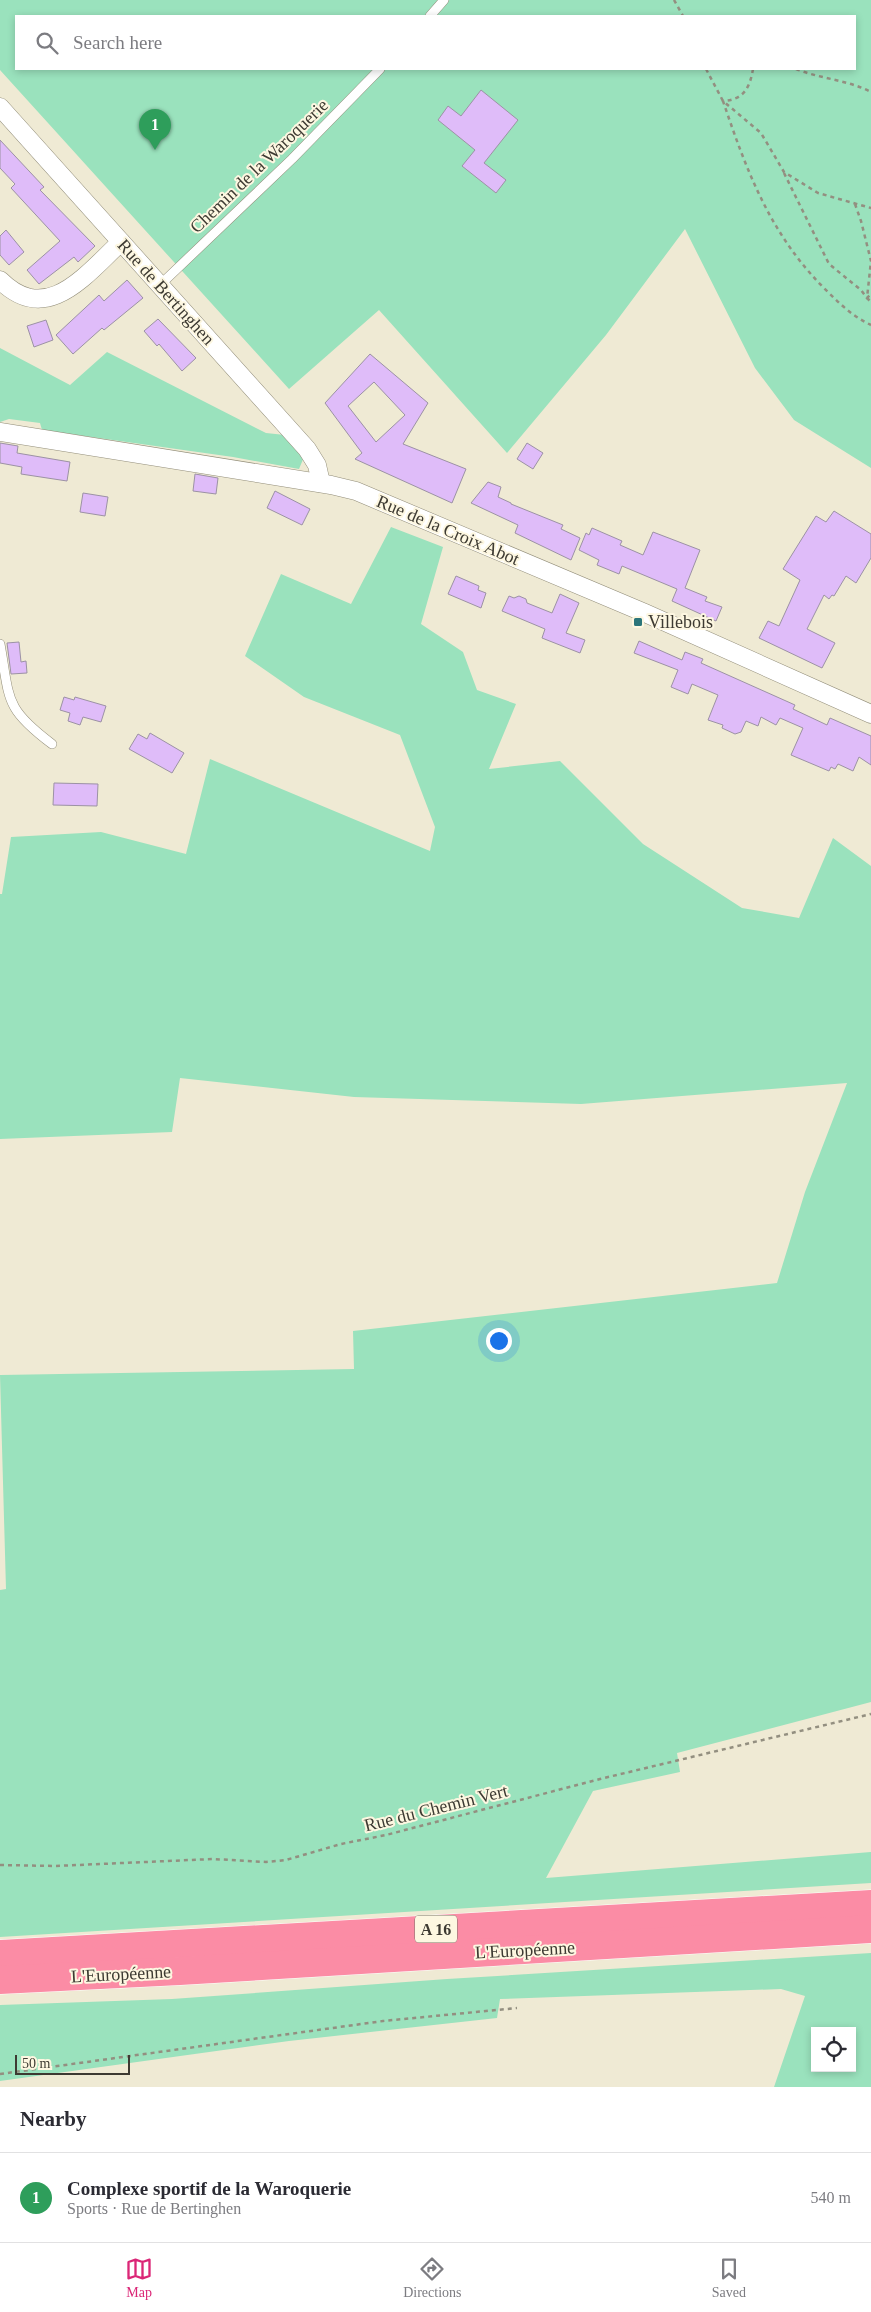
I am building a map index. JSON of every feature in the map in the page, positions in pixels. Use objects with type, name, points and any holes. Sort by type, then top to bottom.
[{"type":"highway","name":"L'Européenne","points":[[0,1954],[871,1904]]},
{"type":"highway","name":"L'Européenne","points":[[0,1980],[180,1971],[871,1929]]},
{"type":"highway","points":[[0,1991],[118,1980],[180,1971]]},
{"type":"street","name":"Rue de Bertinghen","points":[[0,107],[307,449],[317,466],[321,483]]},
{"type":"street","points":[[0,280],[14,292],[31,299],[44,299],[58,295],[70,288],[121,242]]},
{"type":"street","name":"Rue de la Croix Abot","points":[[0,432],[321,483],[356,491],[645,613],[871,714]]},
{"type":"lane","points":[[431,15],[444,0]]},
{"type":"lane","name":"Chemin de la Waroquerie","points":[[160,285],[292,159],[379,70]]},
{"type":"lane","points":[[0,644],[11,703],[25,722],[52,744]]},
{"type":"path","points":[[674,0],[682,15]]},
{"type":"path","points":[[707,70],[723,101],[755,184],[785,244],[812,276],[842,305],[857,319],[871,325]]},
{"type":"path","points":[[723,101],[733,101],[741,96],[749,87],[753,70]]},
{"type":"path","points":[[799,70],[827,79],[857,85],[871,92]]},
{"type":"path","points":[[723,101],[761,133],[784,172],[829,264],[861,290],[871,302]]},
{"type":"path","points":[[784,172],[818,193],[871,208]]},
{"type":"path","points":[[855,204],[871,261],[867,298]]},
{"type":"path","points":[[867,298],[871,294]]},
{"type":"path","name":"Rue du Chemin Vert","points":[[0,1865],[56,1866],[213,1859],[266,1862],[286,1860],[341,1844],[405,1830],[600,1779],[871,1714]]},
{"type":"path","points":[[0,2074],[384,2020],[517,2008]]},
{"type":"green space","points":[[0,0],[871,0],[871,468],[794,420],[755,368],[685,229],[606,335],[507,453],[379,310],[289,389],[0,70]]},
{"type":"green space","points":[[0,348],[70,385],[107,352],[266,433],[285,435],[304,457],[299,469],[233,457],[42,430],[40,423],[9,419],[0,422]]},
{"type":"green space","points":[[391,527],[443,547],[421,624],[463,652],[477,690],[516,704],[489,769],[560,761],[643,844],[742,908],[799,918],[833,838],[871,866],[871,1702],[677,1753],[680,1772],[593,1791],[546,1878],[871,1852],[871,1883],[0,1937],[0,1590],[6,1589],[0,1375],[354,1369],[353,1331],[777,1283],[805,1192],[847,1083],[581,1104],[354,1097],[180,1078],[172,1132],[0,1139],[0,894],[2,894],[11,837],[101,832],[186,854],[210,759],[430,851],[435,827],[400,735],[304,697],[245,656],[281,574],[351,604]]},
{"type":"green space","points":[[871,1953],[871,2087],[774,2087],[805,1996],[781,1989],[500,1999],[497,2018],[289,2041],[0,2081],[0,2005],[172,1999],[447,1979]]},
{"type":"building","points":[[481,90],[518,120],[484,163],[506,180],[496,193],[462,166],[475,150],[438,120],[448,106],[461,116]]},
{"type":"building","points":[[0,140],[44,187],[40,190],[95,246],[78,262],[74,257],[39,284],[27,270],[60,241],[11,188],[15,184],[0,168]]},
{"type":"building","points":[[6,230],[24,252],[9,265],[0,255],[0,236]]},
{"type":"building","points":[[127,280],[143,298],[104,330],[102,328],[73,354],[56,335],[99,295],[104,301]]},
{"type":"building","points":[[158,319],[196,358],[182,371],[159,344],[157,346],[144,331]]},
{"type":"building","points":[[46,320],[53,340],[34,347],[27,326]]},
{"type":"building","points":[[370,354],[428,403],[403,444],[466,469],[452,503],[355,459],[362,453],[325,403]],"holes":[[[374,382],[405,415],[376,442],[348,406]]]},
{"type":"building","points":[[0,443],[18,446],[17,453],[70,462],[67,481],[21,474],[22,467],[0,463]]},
{"type":"building","points":[[527,443],[543,453],[533,469],[517,459]]},
{"type":"building","points":[[195,474],[218,478],[216,494],[193,491]]},
{"type":"building","points":[[488,482],[501,487],[498,497],[563,525],[561,529],[580,538],[571,560],[515,533],[518,525],[471,503]]},
{"type":"building","points":[[275,491],[310,509],[302,525],[267,508]]},
{"type":"building","points":[[83,493],[108,497],[105,516],[80,512]]},
{"type":"building","points":[[834,511],[871,534],[871,558],[856,583],[846,576],[834,596],[832,595],[829,599],[824,595],[807,629],[835,643],[822,668],[759,638],[768,621],[779,626],[800,580],[783,569],[816,516],[826,522]]},
{"type":"building","points":[[592,528],[622,541],[620,545],[643,555],[653,532],[700,550],[685,588],[707,597],[705,601],[722,607],[716,621],[672,601],[677,589],[622,566],[619,574],[597,565],[599,560],[579,550],[586,533],[589,535]]},
{"type":"building","points":[[456,576],[479,586],[478,590],[486,593],[481,608],[448,594]]},
{"type":"building","points":[[560,594],[579,603],[566,633],[585,640],[580,653],[542,638],[545,629],[502,611],[509,596],[514,598],[519,596],[526,599],[527,603],[552,613]]},
{"type":"building","points":[[639,641],[682,660],[685,652],[703,659],[701,663],[795,705],[793,709],[827,725],[830,718],[871,736],[871,765],[859,757],[853,771],[838,764],[835,769],[831,767],[829,771],[791,755],[803,728],[780,718],[776,725],[761,717],[758,726],[746,721],[741,732],[735,734],[722,728],[723,725],[708,720],[718,695],[692,684],[688,694],[671,687],[678,670],[634,653]]},
{"type":"building","points":[[19,642],[21,662],[26,661],[27,673],[11,674],[7,643]]},
{"type":"building","points":[[64,697],[74,700],[75,697],[106,706],[101,722],[83,717],[80,725],[68,721],[70,713],[60,710]]},
{"type":"building","points":[[150,733],[184,753],[172,773],[129,749],[138,734],[147,739]]},
{"type":"building","points":[[54,783],[98,784],[97,806],[53,805]]},
{"type":"place","name":"Complexe sportif de la Waroquerie","points":[[155,150]]},
{"type":"place","name":"Villebois","points":[[638,622]]}]
